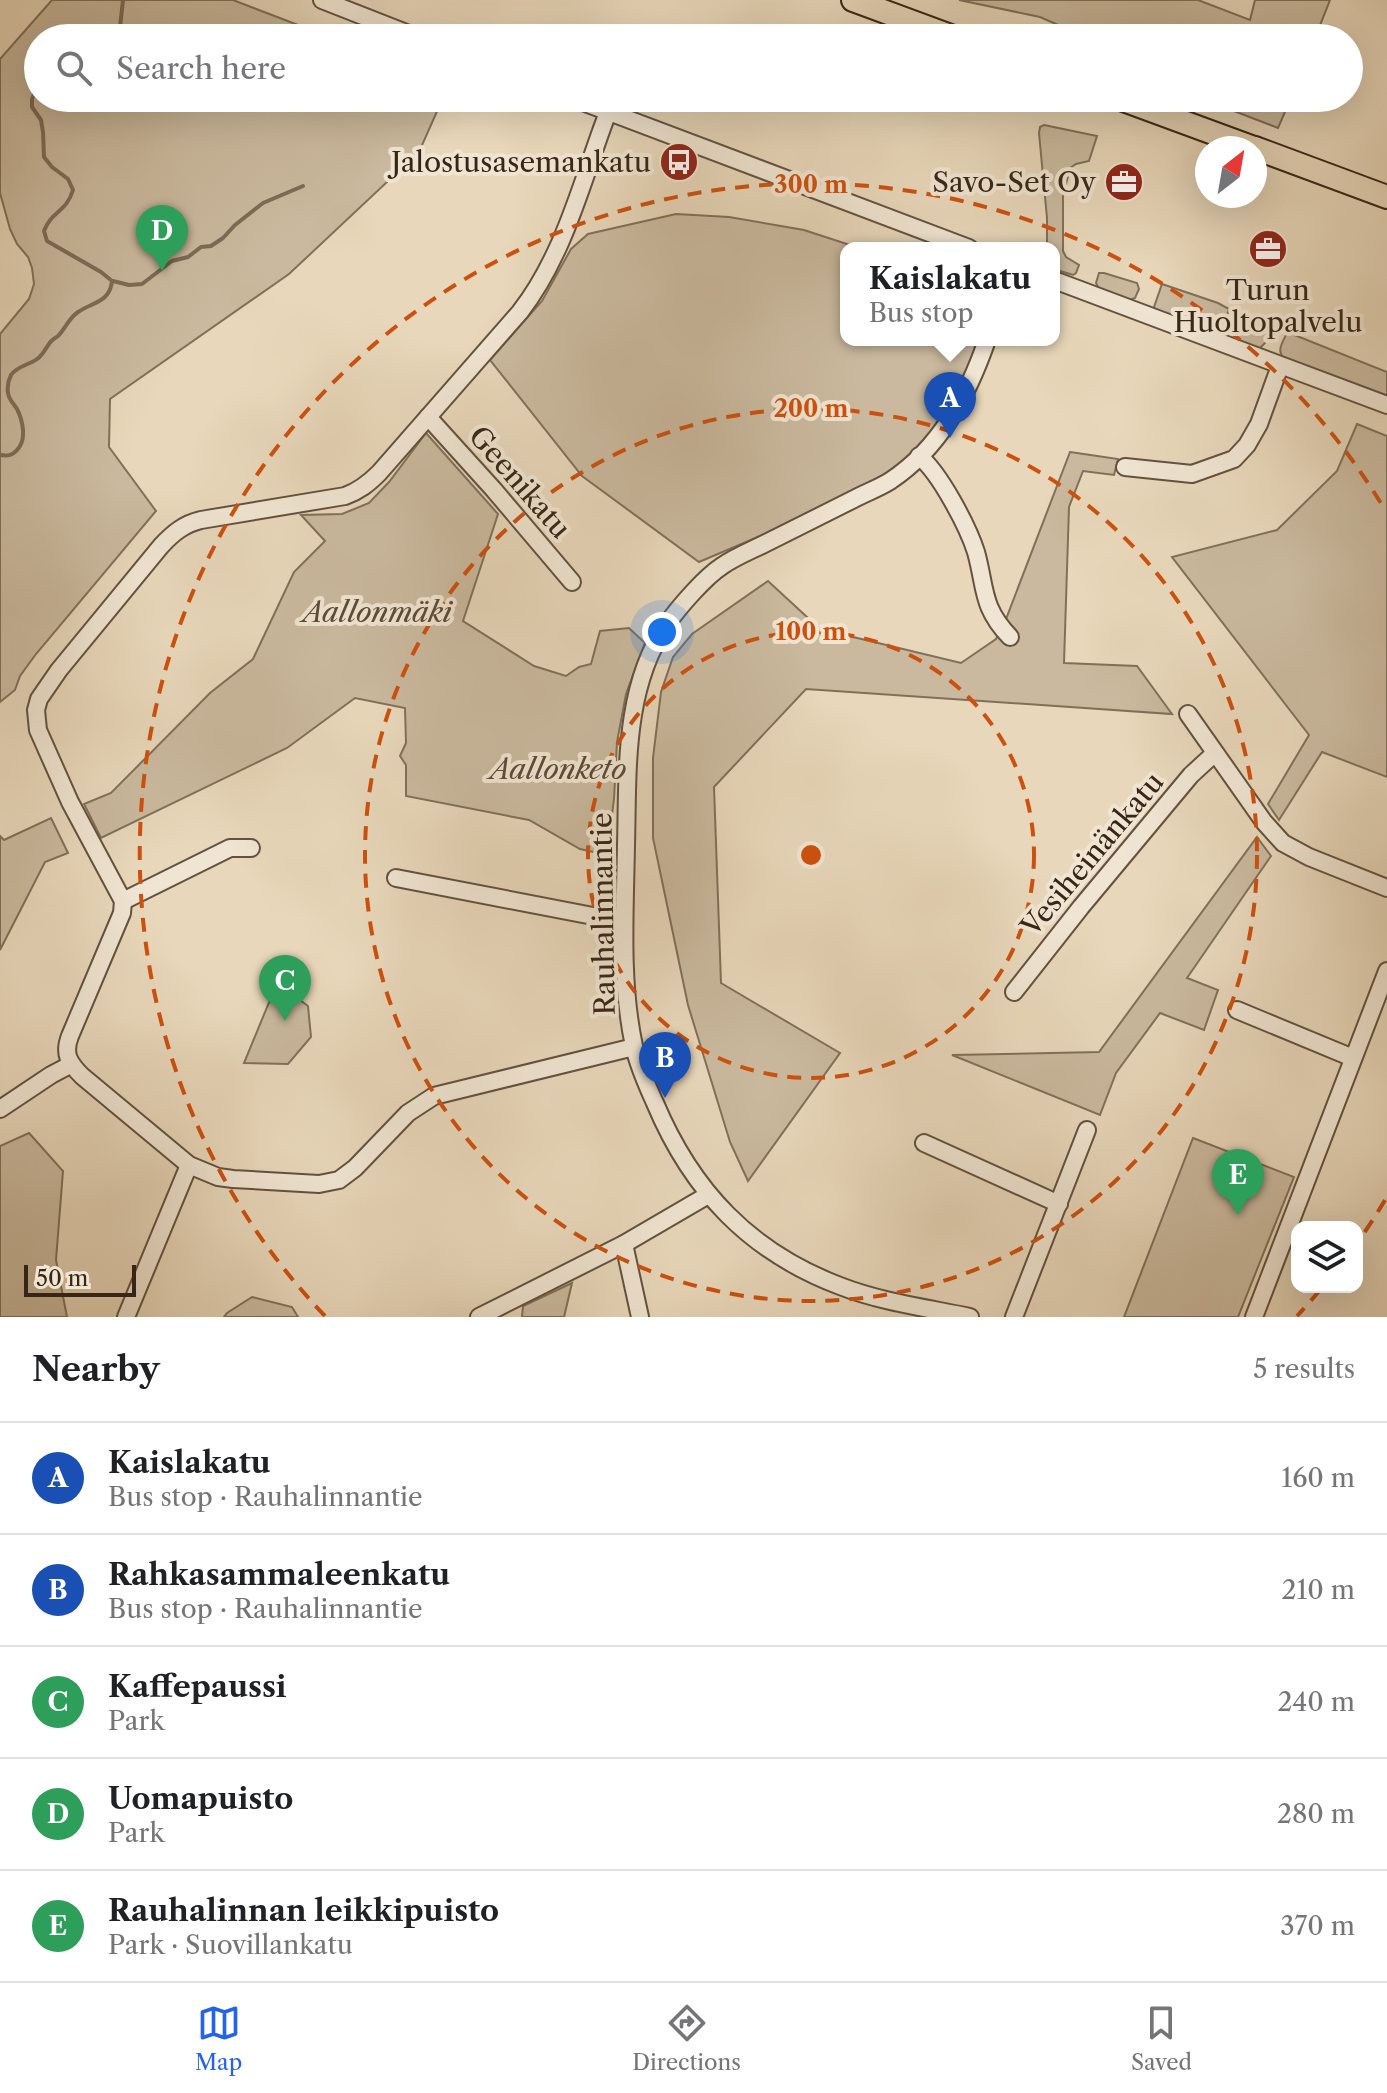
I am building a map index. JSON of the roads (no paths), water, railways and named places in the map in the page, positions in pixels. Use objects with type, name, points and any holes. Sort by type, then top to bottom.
[{"type":"main road","points":[[853,0],[918,24]]},
{"type":"main road","points":[[1156,112],[1221,136]]},
{"type":"main road","points":[[1267,153],[1387,197]]},
{"type":"street","points":[[322,0],[383,24]]},
{"type":"street","points":[[634,1047],[434,1096],[408,1113],[348,1175],[329,1184],[218,1177],[189,1165],[70,1065],[66,1046],[122,913],[123,901],[70,802],[38,730],[36,710],[45,690],[161,546],[188,523],[357,492],[379,473],[520,312],[548,271],[608,112],[953,242]]},
{"type":"street","points":[[1060,282],[1387,405]]},
{"type":"street","name":"Rauhalinnantie","points":[[970,1317],[865,1295],[818,1277],[766,1249],[743,1231],[708,1195],[685,1164],[664,1126],[634,1047],[626,980],[624,922],[628,762],[636,696],[647,661],[666,625],[720,567],[889,481],[919,456],[952,418],[975,375],[985,346]]},
{"type":"street","points":[[1125,467],[1192,474],[1234,459],[1259,424],[1280,366]]},
{"type":"street","name":"Geenikatu","points":[[428,417],[572,582]]},
{"type":"street","points":[[919,456],[929,464],[965,525],[977,557],[987,604],[999,626],[1010,637]]},
{"type":"street","points":[[1188,714],[1264,822],[1283,843],[1309,857],[1387,888]]},
{"type":"street","name":"Vesiheinänkatu","points":[[1014,992],[1191,775],[1215,753]]},
{"type":"street","points":[[123,901],[230,848],[251,848]]},
{"type":"street","points":[[396,878],[624,922]]},
{"type":"street","points":[[1254,1317],[1387,971]]},
{"type":"street","points":[[1237,1010],[1353,1058]]},
{"type":"street","points":[[0,1109],[70,1065]]},
{"type":"street","points":[[1014,1317],[1087,1130]]},
{"type":"street","points":[[924,1143],[1059,1204]]},
{"type":"street","points":[[126,1317],[189,1165]]},
{"type":"street","points":[[479,1317],[624,1244],[708,1195]]},
{"type":"street","points":[[624,1244],[640,1317]]},
{"type":"waterway","points":[[120,24],[123,0]]},
{"type":"waterway","points":[[0,455],[15,452],[23,436],[19,414],[8,393],[11,375],[39,357],[75,315],[100,301],[108,293],[112,281],[47,241],[44,231],[47,224],[67,203],[73,190],[68,179],[44,157],[41,120],[35,112]]},
{"type":"waterway","points":[[113,281],[142,284],[172,261],[188,257],[201,247],[211,246],[223,238],[263,203],[303,186]]},
{"type":"place","name":"Jalostusasemankatu","points":[[679,162]]},
{"type":"place","name":"Savo-Set Oy","points":[[1124,182]]},
{"type":"place","name":"Turun Huoltopalvelu","points":[[1268,249]]},
{"type":"place","name":"Uomapuisto","points":[[162,271]]},
{"type":"place","name":"Kaislakatu","points":[[950,438]]},
{"type":"place","name":"Kaffepaussi","points":[[285,1021]]},
{"type":"place","name":"Rahkasammaleenkatu","points":[[665,1098]]},
{"type":"place","name":"Rauhalinnan leikkipuisto","points":[[1238,1215]]},
{"type":"park label","name":"Aallonmäki","points":[[377,612]]},
{"type":"park label","name":"Aallonketo","points":[[558,769]]}]
